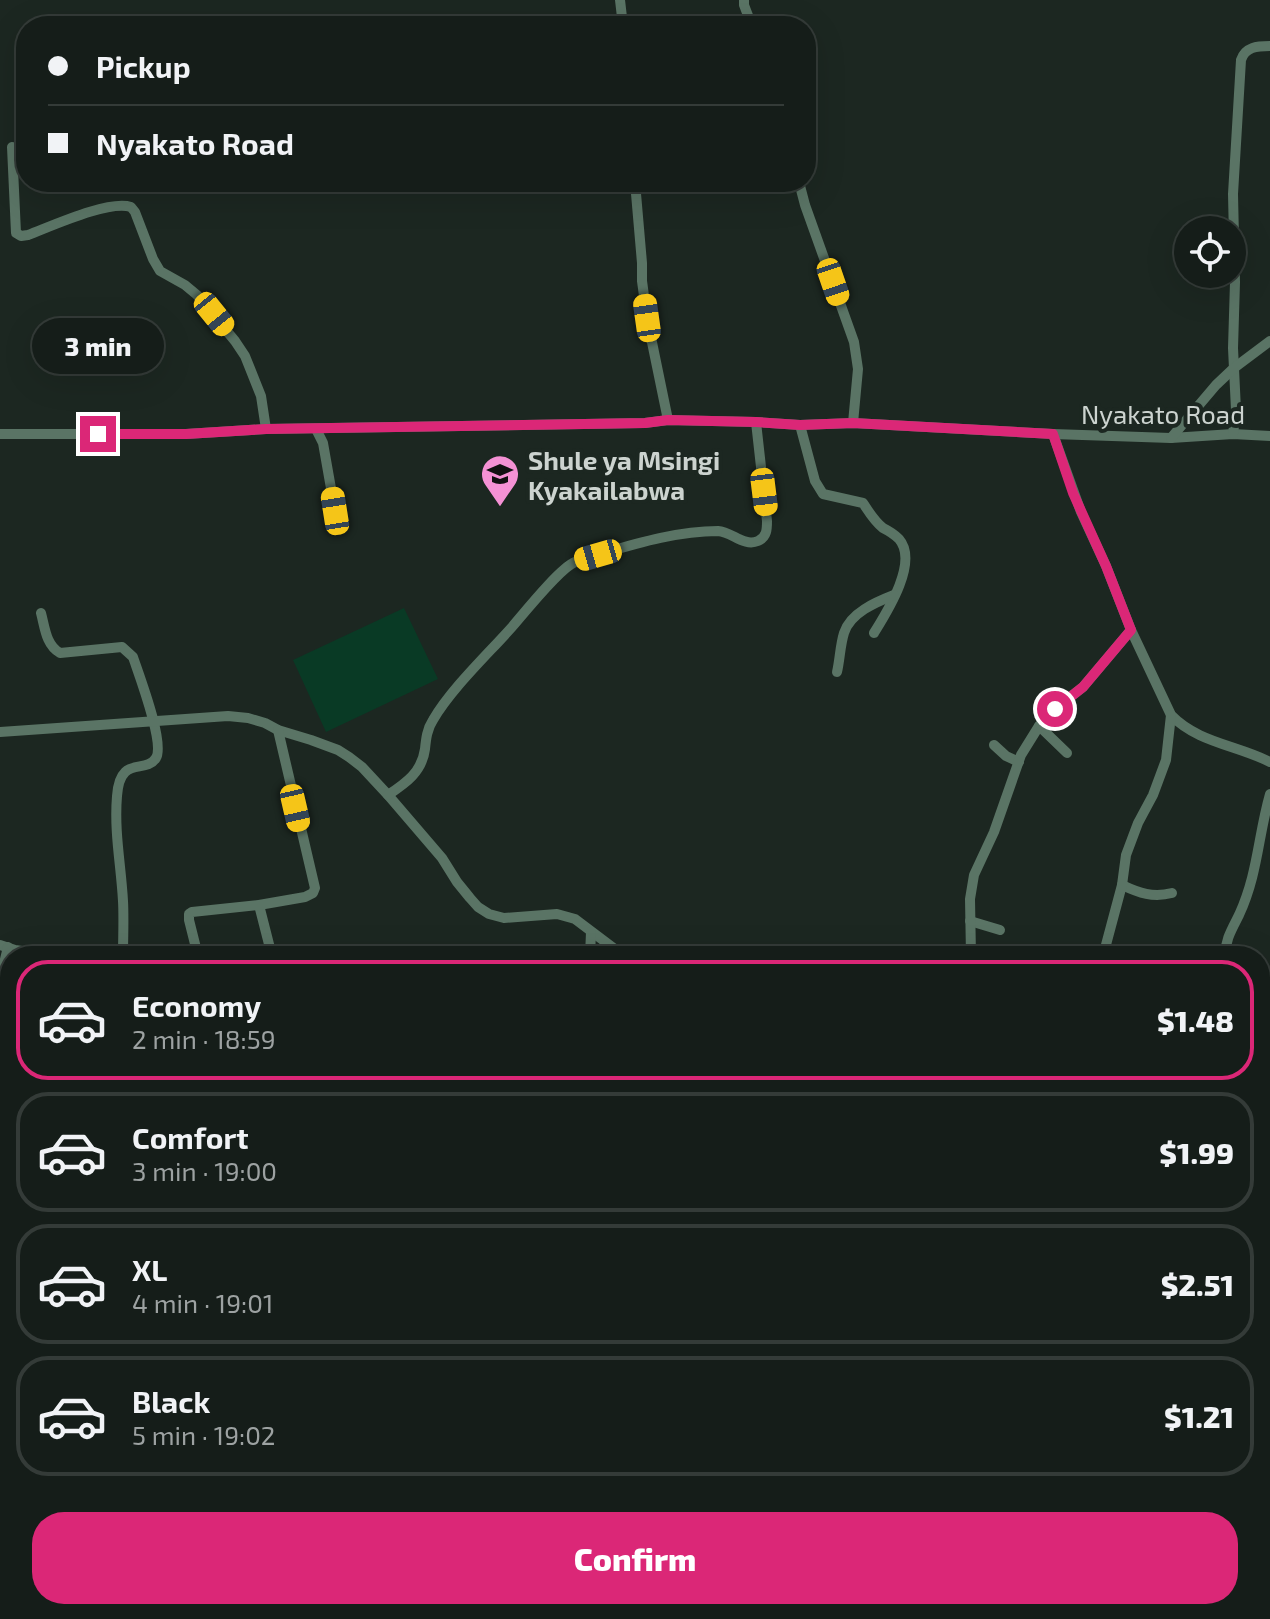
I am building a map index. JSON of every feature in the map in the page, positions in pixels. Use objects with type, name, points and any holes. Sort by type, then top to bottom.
[{"type":"street","points":[[1233,434],[1236,410],[1233,194],[1241,60],[1251,48],[1270,46]]},
{"type":"street","points":[[12,147],[16,233],[28,235],[79,215],[119,205],[131,207],[160,271],[197,295],[245,356],[261,396],[266,429]]},
{"type":"street","points":[[636,192],[644,293],[668,420]]},
{"type":"street","points":[[802,192],[854,342],[858,369],[853,423]]},
{"type":"street","points":[[1171,438],[1234,368],[1270,341]]},
{"type":"street","name":"Nyakato Road","points":[[0,434],[186,434],[266,429],[645,423],[668,420],[800,425],[853,423],[1171,438],[1233,434],[1270,436]]},
{"type":"street","points":[[388,795],[405,784],[420,767],[424,760],[428,729],[453,693],[570,564],[633,544],[677,536],[718,531],[727,532],[745,542],[762,539],[767,532],[767,521],[756,422]]},
{"type":"street","points":[[800,425],[815,481],[823,494],[863,503],[873,518],[904,546],[907,554],[894,595],[874,633]]},
{"type":"street","points":[[316,429],[323,443],[338,528]]},
{"type":"street","points":[[1053,434],[1073,493],[1171,715],[1201,737],[1270,762]]},
{"type":"street","points":[[837,672],[847,627],[866,609],[894,595]]},
{"type":"street","points":[[41,613],[49,644],[55,651],[126,649],[133,657],[154,721],[158,754],[149,763],[128,769],[123,774],[117,793],[116,830],[123,899],[123,946]]},
{"type":"street","points":[[971,946],[970,899],[974,875],[994,832],[1019,762],[1039,726],[1083,687],[1131,630]]},
{"type":"street","points":[[1106,946],[1122,885],[1126,855],[1166,760],[1171,715]]},
{"type":"street","points":[[0,732],[228,716],[265,723],[338,750],[362,767],[442,858],[478,907],[504,918],[557,914],[575,919],[610,946]]},
{"type":"street","points":[[1039,726],[1067,753]]},
{"type":"street","points":[[195,946],[189,914],[309,895],[315,888],[278,730]]},
{"type":"street","points":[[994,745],[1010,759],[1019,762]]},
{"type":"street","points":[[1227,946],[1253,876],[1270,794]]},
{"type":"street","points":[[1122,885],[1154,896],[1172,893]]},
{"type":"street","points":[[259,905],[269,946]]},
{"type":"street","points":[[970,921],[1000,930]]},
{"type":"street","points":[[590,946],[591,932]]},
{"type":"green space","points":[[404,608],[438,679],[326,732],[293,660]]},
{"type":"place","name":"Shule ya Msingi Kyakailabwa","points":[[500,508]]},
{"type":"route","points":[[98,434],[645,423],[668,420],[800,425],[853,423],[1053,434],[1073,493],[1131,630],[1083,687],[1055,709]]}]
